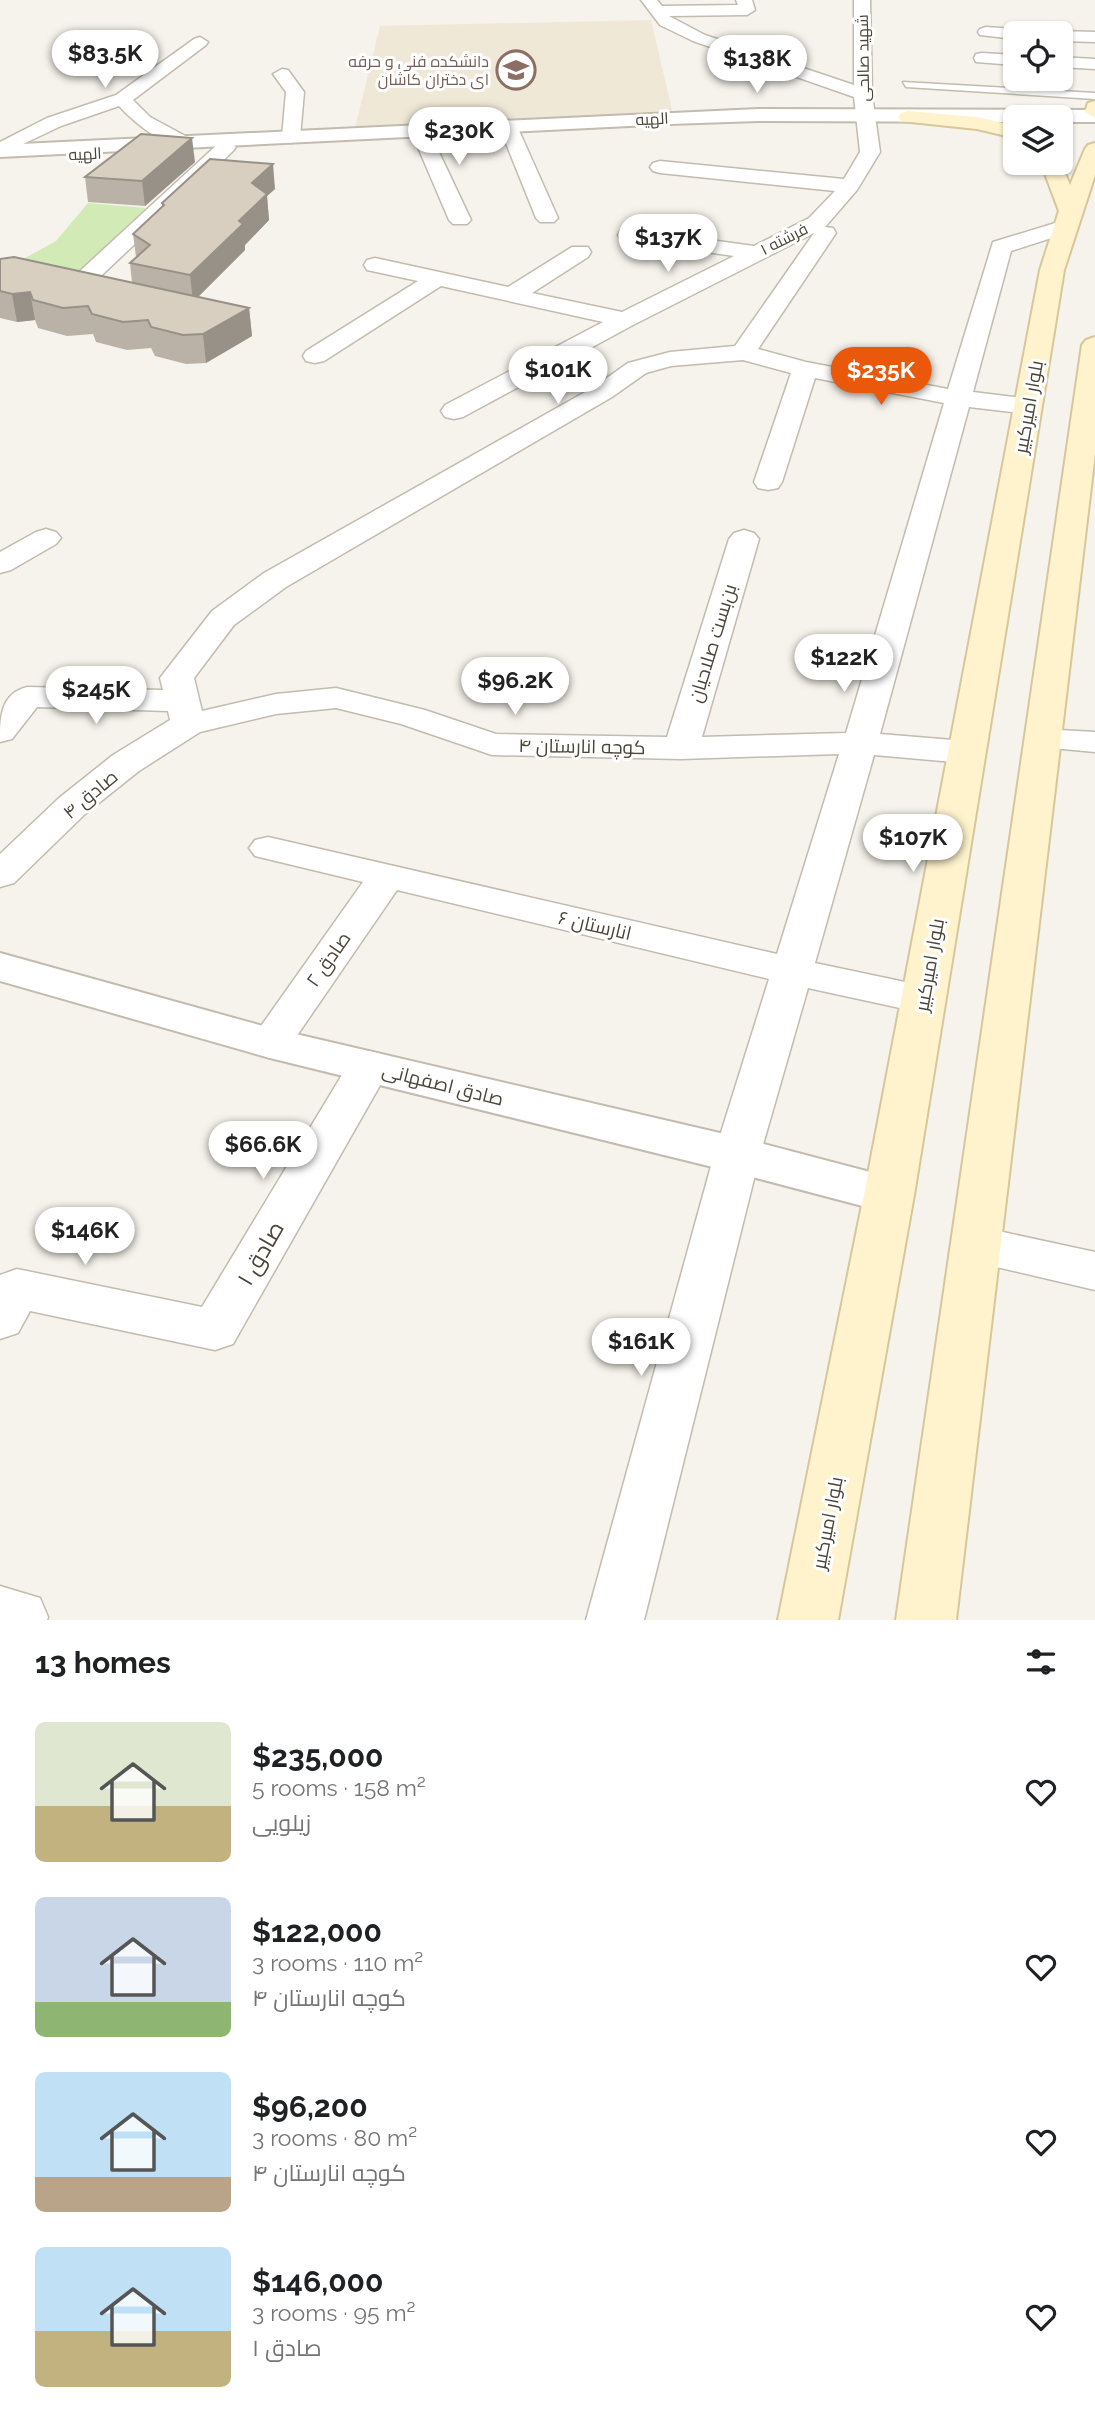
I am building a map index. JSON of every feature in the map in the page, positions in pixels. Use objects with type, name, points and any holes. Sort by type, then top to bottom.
[{"type":"main road","points":[[908,117],[977,123],[1003,129]]},
{"type":"main road","name":"بلوار امیرکبیر","points":[[808,1620],[889,1195],[1052,270],[1095,149]]},
{"type":"main road","points":[[1055,175],[1068,219]]},
{"type":"main road","points":[[926,1620],[1042,739],[1089,441],[1095,345]]},
{"type":"street","points":[[653,5],[747,10],[744,0]]},
{"type":"street","name":"شهید صالحی","points":[[862,0],[864,105]]},
{"type":"street","points":[[653,5],[666,22],[699,38],[864,105]]},
{"type":"street","points":[[986,32],[1003,33]]},
{"type":"street","points":[[1073,36],[1095,37]]},
{"type":"street","points":[[0,150],[54,122],[122,99],[200,43]]},
{"type":"street","points":[[982,58],[1003,59]]},
{"type":"street","points":[[1073,63],[1095,64]]},
{"type":"street","points":[[282,74],[295,92],[291,137]]},
{"type":"street","points":[[122,99],[143,121],[182,142]]},
{"type":"street","name":"الهیه","points":[[0,150],[717,116],[864,105],[908,117],[1095,112]]},
{"type":"street","name":"فرشته ۱","points":[[454,411],[625,320],[817,223],[850,186],[870,152],[864,105]]},
{"type":"street","points":[[508,126],[547,218]]},
{"type":"street","points":[[420,131],[460,220]]},
{"type":"street","name":"الهیه","points":[[0,158],[391,139],[420,131]]},
{"type":"street","points":[[76,287],[226,147]]},
{"type":"street","points":[[660,167],[850,186]]},
{"type":"street","points":[[615,1620],[737,1155],[860,743],[1001,247],[1068,219]]},
{"type":"street","points":[[743,353],[825,233]]},
{"type":"street","points":[[629,235],[757,253]]},
{"type":"street","points":[[512,295],[580,253]]},
{"type":"street","points":[[375,265],[625,320]]},
{"type":"street","points":[[315,356],[437,279]]},
{"type":"street","points":[[53,283],[103,293]]},
{"type":"street","points":[[0,732],[27,697],[185,712],[177,678],[223,618],[275,580],[603,392],[637,368],[670,359],[743,353],[805,369],[957,398],[1029,406]]},
{"type":"street","points":[[768,482],[805,369]]},
{"type":"street","points":[[522,375],[603,392]]},
{"type":"street","points":[[0,565],[46,538]]},
{"type":"street","name":"بن‌بست صلاحیان","points":[[681,748],[744,539]]},
{"type":"street","name":"کوچه انارستان ۴","points":[[185,712],[336,698],[412,717],[492,744],[681,748],[860,743],[965,752]]},
{"type":"street","name":"صادق ۴","points":[[0,875],[94,789],[185,712]]},
{"type":"street","points":[[1042,739],[1095,742]]},
{"type":"street","name":"انارستان ۶","points":[[268,848],[791,971],[923,999]]},
{"type":"street","name":"صادق ۲","points":[[270,1042],[387,876]]},
{"type":"street","name":"صادق اصفهانی","points":[[0,967],[270,1042],[737,1155],[889,1195]]},
{"type":"street","name":"صادق ۱","points":[[0,1319],[17,1289],[215,1331],[369,1066]]},
{"type":"street","points":[[975,1245],[1095,1271]]},
{"type":"lane","points":[[906,84],[1095,96]]},
{"type":"shaded area","name":"دانشکده فنی و حرفه ای دختران کاشان","points":[[651,20],[673,114],[355,128],[380,26]]},
{"type":"green space","points":[[88,203],[146,208],[77,273],[16,263],[56,241]]},
{"type":"building","points":[[141,134],[192,138],[142,181],[85,177]]},
{"type":"building","points":[[210,159],[273,164],[252,183],[267,194],[239,221],[243,224],[190,275],[130,263],[150,245],[133,234]]},
{"type":"building","points":[[14,257],[249,308],[203,334],[183,335],[151,327],[148,320],[123,322],[92,314],[88,306],[63,308],[33,300],[30,292],[12,294],[0,291],[0,259]]},
{"type":"place","name":"دانشکده فنی و حرفه ای دختران کاشان","points":[[516,70]]}]
